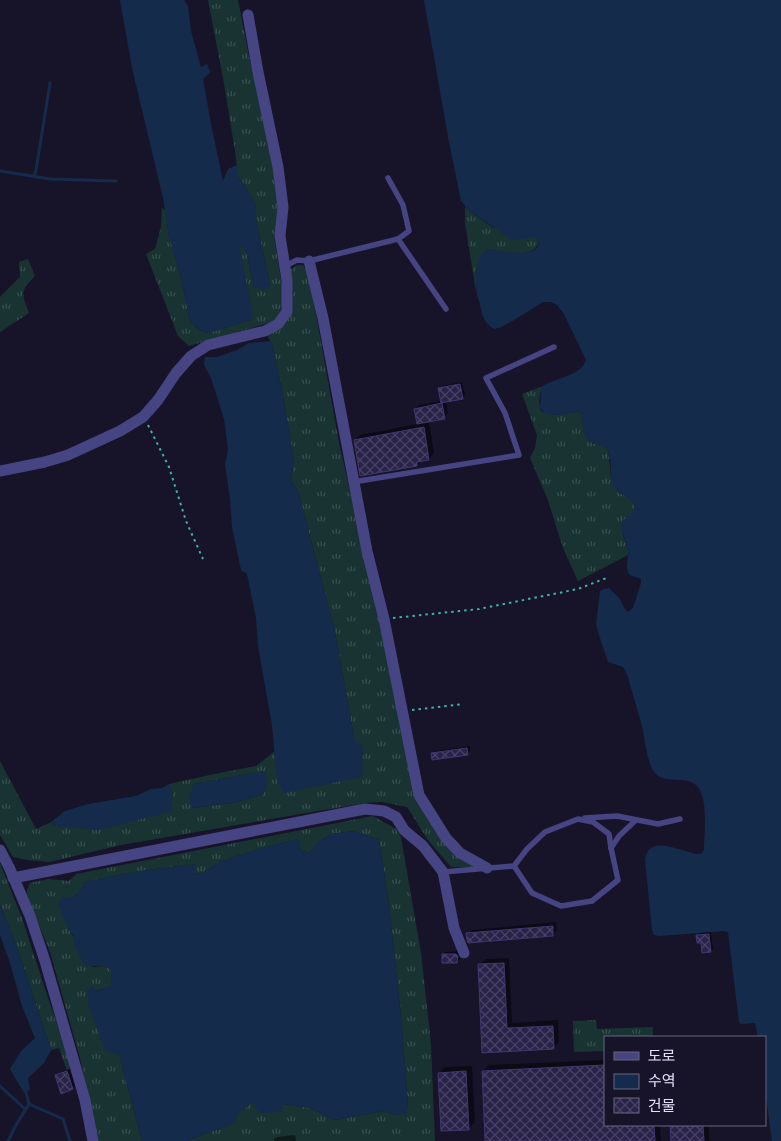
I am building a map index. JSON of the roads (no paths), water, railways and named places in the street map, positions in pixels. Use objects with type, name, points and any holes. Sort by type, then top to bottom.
[{"type":"street","points":[[0,471],[45,462],[68,455],[120,431],[143,416],[158,400],[176,373],[191,356],[208,345],[265,331],[278,324],[287,312],[287,280],[280,236],[284,207],[278,167],[248,16]]},
{"type":"street","points":[[309,260],[323,318],[366,551],[384,619],[419,795],[446,838],[460,853],[487,868]]},
{"type":"street","points":[[13,878],[365,809],[384,810],[396,817],[404,830],[423,846],[443,872],[454,928],[464,953]]},
{"type":"street","points":[[0,850],[30,916],[45,961],[85,1100],[92,1141]]},
{"type":"lane","points":[[284,266],[297,260],[309,260],[398,239],[408,231],[403,205],[388,178]]},
{"type":"lane","points":[[398,239],[446,309]]},
{"type":"lane","points":[[353,482],[519,455],[505,413],[486,378],[554,348]]},
{"type":"lane","points":[[443,872],[514,866],[527,849],[545,832],[578,819],[617,816],[658,824],[680,819]]},
{"type":"lane","points":[[514,866],[532,893],[561,906],[592,902],[618,880],[610,848],[610,834],[593,822],[578,819]]},
{"type":"lane","points":[[610,848],[619,836],[636,820]]},
{"type":"water","points":[[120,0],[184,0],[188,6],[191,31],[201,67],[207,64],[210,72],[203,79],[223,181],[228,169],[237,165],[237,177],[244,184],[256,206],[256,220],[270,285],[264,290],[254,287],[246,251],[239,244],[253,316],[250,320],[208,333],[199,330],[190,321],[132,68]]},
{"type":"water","points":[[424,0],[781,0],[781,1141],[772,1141],[766,1097],[766,1036],[758,1036],[755,1023],[741,1024],[739,1022],[728,932],[659,936],[654,935],[652,930],[645,860],[647,853],[653,847],[662,846],[696,854],[701,853],[704,849],[705,813],[702,795],[693,783],[686,780],[658,776],[650,765],[642,726],[627,674],[623,667],[608,662],[596,624],[600,591],[604,589],[609,588],[619,598],[628,612],[633,608],[641,579],[631,576],[628,572],[628,551],[621,523],[631,513],[635,504],[614,487],[611,479],[609,453],[602,445],[592,443],[587,439],[584,434],[581,413],[579,411],[553,415],[543,412],[540,408],[543,386],[579,370],[586,360],[564,314],[557,305],[551,302],[543,302],[495,329],[486,322],[477,295],[477,267],[481,254],[485,250],[490,249],[512,253],[529,252],[536,249],[539,243],[535,237],[518,240],[511,239],[471,212],[461,201]]},
{"type":"water","points":[[270,341],[280,380],[294,460],[291,481],[298,491],[335,632],[355,742],[363,748],[362,777],[284,793],[277,782],[272,725],[258,646],[256,618],[247,574],[241,570],[232,527],[225,464],[228,450],[224,419],[211,378],[204,365],[205,357],[217,357],[237,350],[249,343]]},
{"type":"water","points":[[264,771],[268,781],[263,795],[232,803],[192,808],[189,799],[194,784]]},
{"type":"water","points":[[169,784],[172,791],[172,811],[100,830],[56,826],[51,822],[65,811],[88,804],[136,796]]},
{"type":"water","points":[[354,831],[379,840],[389,905],[402,1026],[408,1107],[406,1113],[398,1115],[383,1111],[335,1120],[310,1108],[283,1104],[282,1112],[259,1113],[253,1102],[237,1115],[235,1123],[186,1141],[142,1141],[119,1054],[106,1052],[89,1007],[87,990],[93,986],[96,991],[111,986],[111,970],[105,966],[85,966],[74,944],[74,936],[68,928],[58,903],[62,897],[74,897],[85,882],[140,871],[195,864],[195,873],[200,874],[222,861],[262,848],[299,839],[301,842],[298,847],[309,853],[317,843],[331,834]]},
{"type":"water","points":[[0,904],[19,953],[51,1050],[44,1063],[28,1078],[30,1090],[24,1093],[10,1069],[21,1051],[35,1038],[22,1006],[0,935]]},
{"type":"waterway","points":[[34,176],[50,83]]},
{"type":"waterway","points":[[0,171],[50,179],[116,181]]},
{"type":"waterway","points":[[0,1086],[25,1109]]},
{"type":"waterway","points":[[26,1092],[29,1104],[63,1119],[70,1141]]},
{"type":"waterway","points":[[8,1141],[29,1104]]}]
